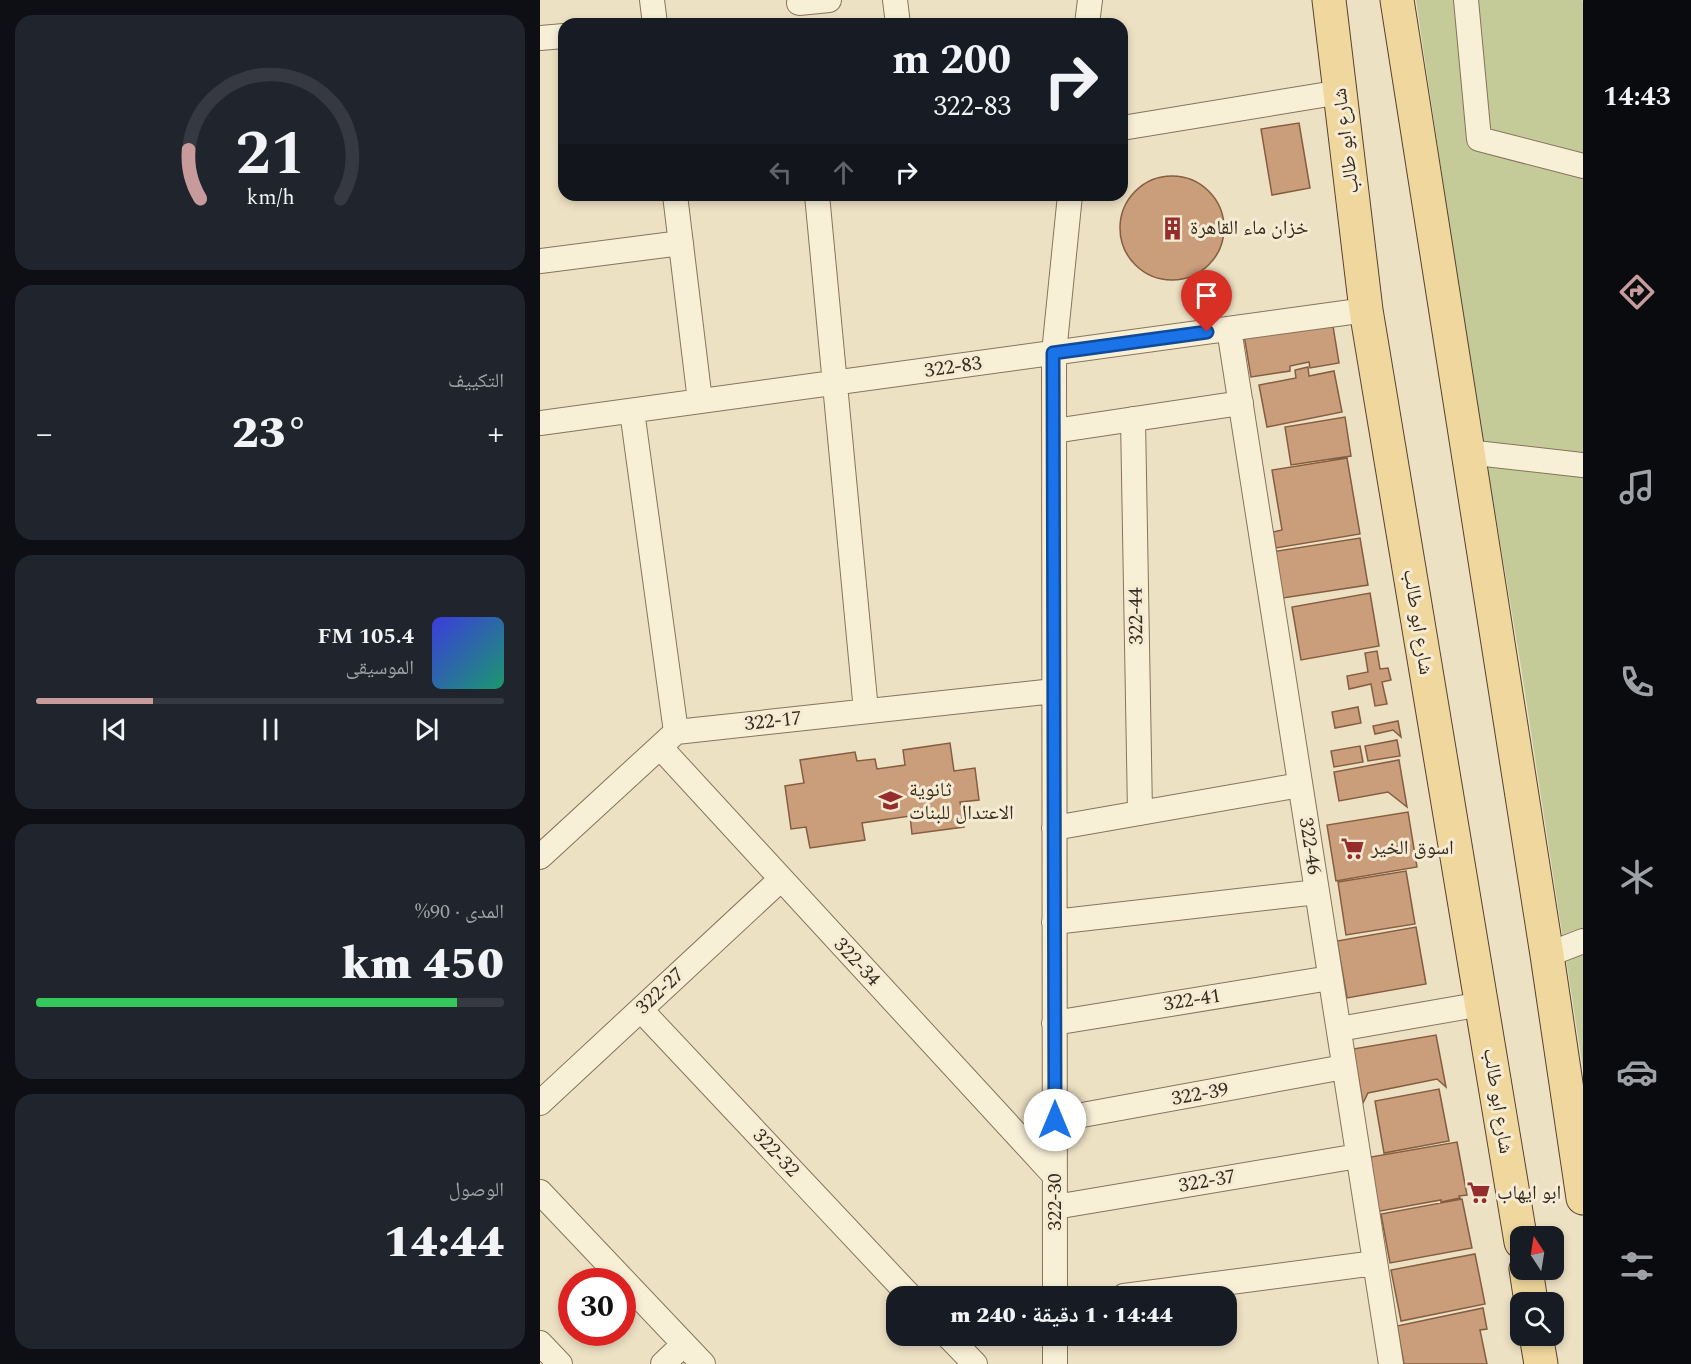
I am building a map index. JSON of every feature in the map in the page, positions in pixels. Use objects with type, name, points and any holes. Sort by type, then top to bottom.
[{"type":"main road","name":"شارع ابو طالب","points":[[1329,0],[1366,310],[1518,1226]]},
{"type":"main road","points":[[1397,0],[1583,1198]]},
{"type":"main road","points":[[1538,1346],[1541,1364]]},
{"type":"street","points":[[652,0],[654,18]]},
{"type":"street","points":[[800,9],[829,0]]},
{"type":"street","points":[[895,0],[897,18]]},
{"type":"street","points":[[1088,18],[1090,0]]},
{"type":"street","points":[[1466,0],[1479,139],[1583,166]]},
{"type":"street","points":[[540,38],[558,36]]},
{"type":"street","points":[[1128,127],[1341,92]]},
{"type":"street","points":[[676,201],[700,401]]},
{"type":"street","points":[[818,201],[866,711]]},
{"type":"street","name":"322-30","points":[[1055,1286],[1053,353],[1069,201]]},
{"type":"street","points":[[540,261],[681,243]]},
{"type":"street","name":"322-83","points":[[540,423],[1366,310]]},
{"type":"street","name":"322-46","points":[[1229,328],[1376,1263],[1389,1364]]},
{"type":"street","points":[[1054,431],[1241,403]]},
{"type":"street","points":[[540,857],[668,739],[632,411]]},
{"type":"street","name":"322-44","points":[[1133,419],[1140,813]]},
{"type":"street","points":[[1467,452],[1583,465]]},
{"type":"street","name":"322-17","points":[[668,739],[866,711],[1054,691]]},
{"type":"street","name":"322-34","points":[[668,739],[780,880],[1055,1176]]},
{"type":"street","points":[[1054,828],[1300,785]]},
{"type":"street","name":"322-27","points":[[540,1103],[780,880]]},
{"type":"street","points":[[1054,922],[1317,892]]},
{"type":"street","points":[[1547,955],[1583,940]]},
{"type":"street","name":"322-41","points":[[1054,1023],[1330,978]]},
{"type":"street","points":[[1338,1029],[1482,1004]]},
{"type":"street","name":"322-32","points":[[641,1010],[901,1286]]},
{"type":"street","name":"322-39","points":[[1055,1120],[1344,1067]]},
{"type":"street","name":"322-37","points":[[1055,1207],[1358,1156]]},
{"type":"street","points":[[540,1192],[703,1364]]},
{"type":"street","points":[[1200,1286],[1376,1263]]},
{"type":"street","points":[[540,1343],[560,1364]]},
{"type":"street","points":[[663,1364],[684,1344]]},
{"type":"street","points":[[958,1346],[975,1364]]},
{"type":"street","points":[[1055,1346],[1055,1364]]},
{"type":"green space","points":[[1416,0],[1582,0],[1583,4],[1583,1069],[1521,667],[1469,357]]},
{"type":"building","points":[[1299,123],[1310,188],[1272,195],[1261,129]]},
{"type":"building","name":"خزان ماء القاهرة","points":[[1162,177],[1182,177],[1201,185],[1215,199],[1223,218],[1223,238],[1215,257],[1201,271],[1182,279],[1162,279],[1143,271],[1129,257],[1121,238],[1121,218],[1129,199],[1143,185]]},
{"type":"building","points":[[1332,320],[1339,363],[1310,368],[1309,362],[1290,366],[1290,371],[1251,377],[1244,335]]},
{"type":"building","points":[[1308,367],[1309,376],[1334,371],[1342,412],[1267,427],[1259,385],[1296,378],[1295,370]]},
{"type":"building","points":[[1345,417],[1351,456],[1291,465],[1285,427]]},
{"type":"building","points":[[1347,458],[1360,534],[1276,548],[1273,532],[1282,530],[1272,470]]},
{"type":"building","points":[[1360,538],[1368,585],[1283,598],[1271,552]]},
{"type":"building","points":[[1370,593],[1379,646],[1301,660],[1292,607]]},
{"type":"building","points":[[1377,651],[1380,669],[1388,668],[1391,680],[1382,682],[1387,704],[1375,706],[1371,684],[1349,689],[1347,676],[1368,672],[1365,653]]},
{"type":"building","points":[[1358,707],[1361,723],[1335,728],[1332,712]]},
{"type":"building","points":[[1398,721],[1401,737],[1393,730],[1375,734],[1373,726]]},
{"type":"building","points":[[1397,740],[1400,756],[1368,761],[1365,746]]},
{"type":"building","points":[[950,743],[954,771],[975,768],[979,800],[960,802],[964,827],[912,834],[910,816],[862,823],[865,840],[810,848],[806,827],[791,829],[785,786],[804,783],[800,760],[855,752],[857,761],[875,759],[877,769],[905,765],[903,750]]},
{"type":"building","points":[[1360,746],[1363,762],[1334,767],[1331,751]]},
{"type":"building","points":[[1399,760],[1407,807],[1388,792],[1339,801],[1334,772]]},
{"type":"building","points":[[1408,812],[1417,867],[1336,881],[1327,825]]},
{"type":"building","points":[[1406,871],[1415,924],[1346,935],[1338,882]]},
{"type":"building","points":[[1416,927],[1426,984],[1347,998],[1337,941]]},
{"type":"building","points":[[1436,1035],[1446,1087],[1437,1079],[1368,1093],[1363,1103],[1353,1049]]},
{"type":"building","points":[[1439,1089],[1449,1141],[1384,1153],[1375,1101]]},
{"type":"building","points":[[1457,1142],[1467,1195],[1441,1202],[1441,1200],[1375,1212],[1365,1158]]},
{"type":"building","points":[[1462,1199],[1472,1248],[1390,1263],[1381,1214]]},
{"type":"building","points":[[1475,1254],[1485,1304],[1401,1321],[1391,1270]]},
{"type":"building","points":[[1483,1308],[1487,1329],[1480,1330],[1487,1364],[1404,1364],[1397,1326]]},
{"type":"place","name":"خزان ماء القاهرة","points":[[1172,228]]},
{"type":"place","name":"ثانوية الاعتدال للبنات","points":[[891,801]]},
{"type":"place","name":"اسوق الخير","points":[[1353,848]]},
{"type":"place","name":"ابو ايهاب","points":[[1479,1193]]},
{"type":"route","points":[[1055,1120],[1053,353],[1207,332]]}]
